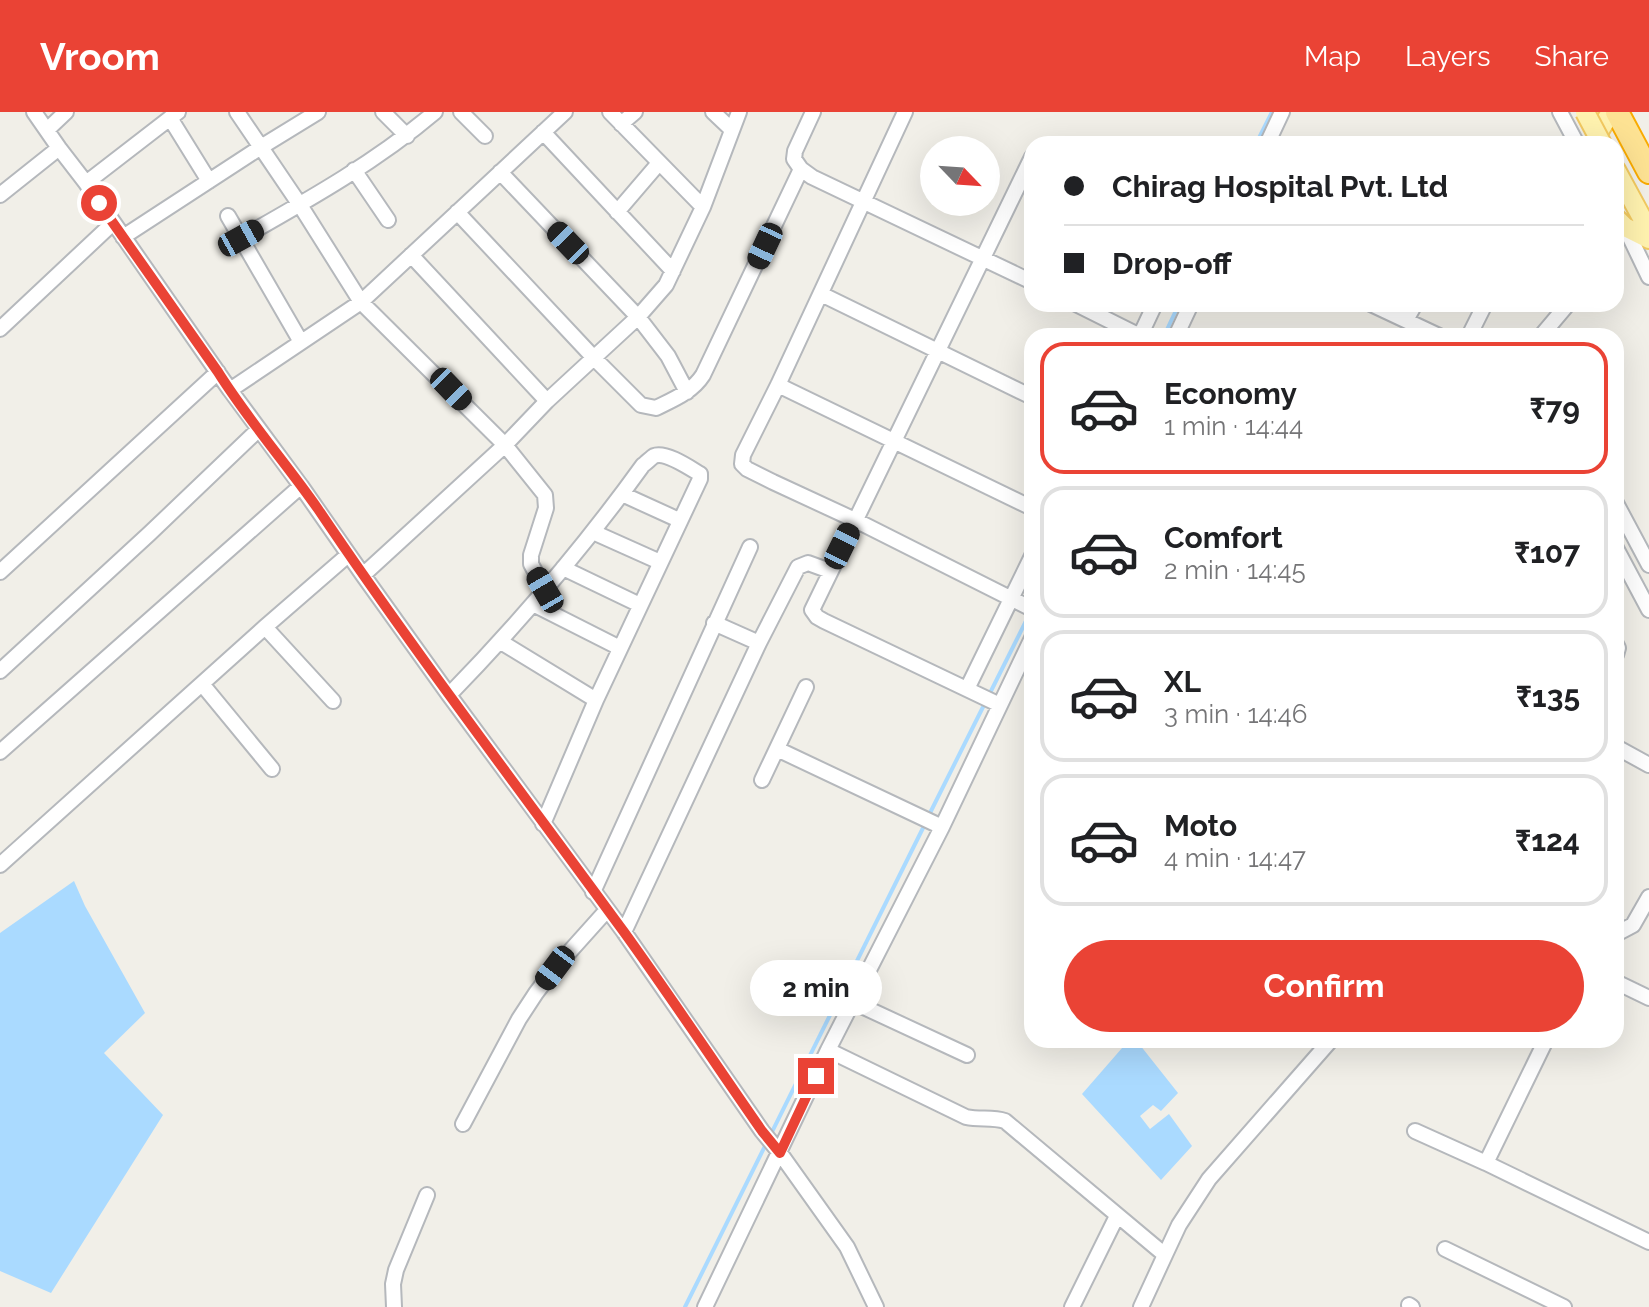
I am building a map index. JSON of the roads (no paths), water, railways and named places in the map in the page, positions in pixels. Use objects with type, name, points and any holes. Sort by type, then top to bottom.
[{"type":"highway","points":[[1617,112],[1649,172]]},
{"type":"main road","points":[[1585,112],[1598,136]]},
{"type":"main road","points":[[1597,136],[1611,112]]},
{"type":"main road","points":[[1624,185],[1649,231]]},
{"type":"main road","points":[[1624,224],[1649,239]]},
{"type":"street","points":[[34,112],[348,555],[624,932],[847,1247],[876,1307]]},
{"type":"street","points":[[47,130],[66,112]]},
{"type":"street","points":[[237,112],[361,302],[505,445],[545,495],[546,508],[531,555],[531,564],[545,590]]},
{"type":"street","points":[[123,237],[318,112]]},
{"type":"street","points":[[383,112],[407,136]]},
{"type":"street","points":[[241,238],[300,205],[407,136],[435,112]]},
{"type":"street","points":[[461,112],[485,136]]},
{"type":"street","points":[[230,390],[361,302],[565,112]]},
{"type":"street","points":[[610,112],[703,207]]},
{"type":"street","points":[[621,124],[635,112]]},
{"type":"street","points":[[713,112],[732,130]]},
{"type":"street","points":[[363,575],[505,445],[547,401],[638,317],[666,285],[703,207],[739,112]]},
{"type":"street","points":[[813,112],[795,151],[794,159],[801,169],[1024,278]]},
{"type":"street","points":[[905,112],[743,455],[742,464],[1024,605]]},
{"type":"street","points":[[1271,136],[1282,112]]},
{"type":"street","points":[[1560,112],[1573,136]]},
{"type":"street","points":[[86,183],[174,115],[209,181]]},
{"type":"street","points":[[543,132],[673,271]]},
{"type":"street","points":[[0,195],[59,148]]},
{"type":"street","points":[[617,212],[659,163]]},
{"type":"street","points":[[457,212],[641,405],[656,408],[687,392],[703,375],[801,169]]},
{"type":"street","points":[[354,170],[388,220]]},
{"type":"street","points":[[500,172],[638,317],[668,356],[687,392]]},
{"type":"street","points":[[1000,705],[817,617],[812,610],[1024,173]]},
{"type":"street","points":[[228,216],[301,342]]},
{"type":"street","points":[[0,329],[113,223]]},
{"type":"street","points":[[1624,230],[1649,277]]},
{"type":"street","points":[[411,255],[547,401]]},
{"type":"street","points":[[821,294],[1024,393]]},
{"type":"street","points":[[1092,312],[1124,328]]},
{"type":"street","points":[[1388,312],[1422,328]]},
{"type":"street","points":[[1406,320],[1410,312]]},
{"type":"street","points":[[1548,328],[1561,312]]},
{"type":"street","points":[[0,572],[218,372]]},
{"type":"street","points":[[778,385],[1024,504]]},
{"type":"street","points":[[0,671],[259,429]]},
{"type":"street","points":[[449,695],[501,642],[653,456],[660,454],[669,457],[700,474],[543,824]]},
{"type":"street","points":[[0,752],[301,486]]},
{"type":"street","points":[[622,494],[679,520]]},
{"type":"street","points":[[1624,527],[1645,548],[1649,565]]},
{"type":"street","points":[[593,532],[660,562]]},
{"type":"street","points":[[593,892],[750,547]]},
{"type":"street","points":[[1624,554],[1645,548]]},
{"type":"street","points":[[0,865],[348,555]]},
{"type":"street","points":[[624,932],[759,643],[798,567],[808,563],[830,571]]},
{"type":"street","points":[[1624,566],[1649,610]]},
{"type":"street","points":[[563,568],[640,605]]},
{"type":"street","points":[[967,689],[1024,572]]},
{"type":"street","points":[[533,604],[620,648]]},
{"type":"street","points":[[714,623],[759,643]]},
{"type":"street","points":[[265,627],[333,701]]},
{"type":"street","points":[[501,642],[596,700]]},
{"type":"street","points":[[705,1307],[777,1149],[942,827],[1024,655]]},
{"type":"street","points":[[202,684],[272,769]]},
{"type":"street","points":[[762,780],[806,687]]},
{"type":"street","points":[[777,749],[942,827]]},
{"type":"street","points":[[1624,751],[1649,765]]},
{"type":"street","points":[[1624,930],[1633,925],[1649,897]]},
{"type":"street","points":[[463,1124],[536,993],[607,910]]},
{"type":"street","points":[[1624,986],[1649,998]]},
{"type":"street","points":[[853,1002],[967,1055]]},
{"type":"street","points":[[1143,1303],[1179,1225],[1209,1179],[1324,1048]]},
{"type":"street","points":[[1486,1163],[1542,1048]]},
{"type":"street","points":[[828,1050],[966,1117],[1005,1121],[1165,1255]]},
{"type":"street","points":[[1415,1131],[1649,1242]]},
{"type":"street","points":[[394,1307],[396,1270],[427,1195]]},
{"type":"street","points":[[1072,1307],[1117,1216]]},
{"type":"street","points":[[1445,1249],[1564,1307]]},
{"type":"water","points":[[74,881],[145,1013],[104,1053],[163,1115],[51,1293],[0,1271],[0,933]]},
{"type":"water","points":[[1122,1048],[1142,1048],[1178,1093],[1161,1111],[1153,1105],[1140,1116],[1150,1129],[1169,1114],[1192,1146],[1161,1180],[1082,1094]]},
{"type":"waterway","points":[[1260,136],[1272,112]]},
{"type":"waterway","points":[[1168,328],[1175,312]]},
{"type":"waterway","points":[[990,693],[1024,625]]},
{"type":"waterway","points":[[929,815],[984,705]]},
{"type":"waterway","points":[[685,1307],[924,826]]}]
